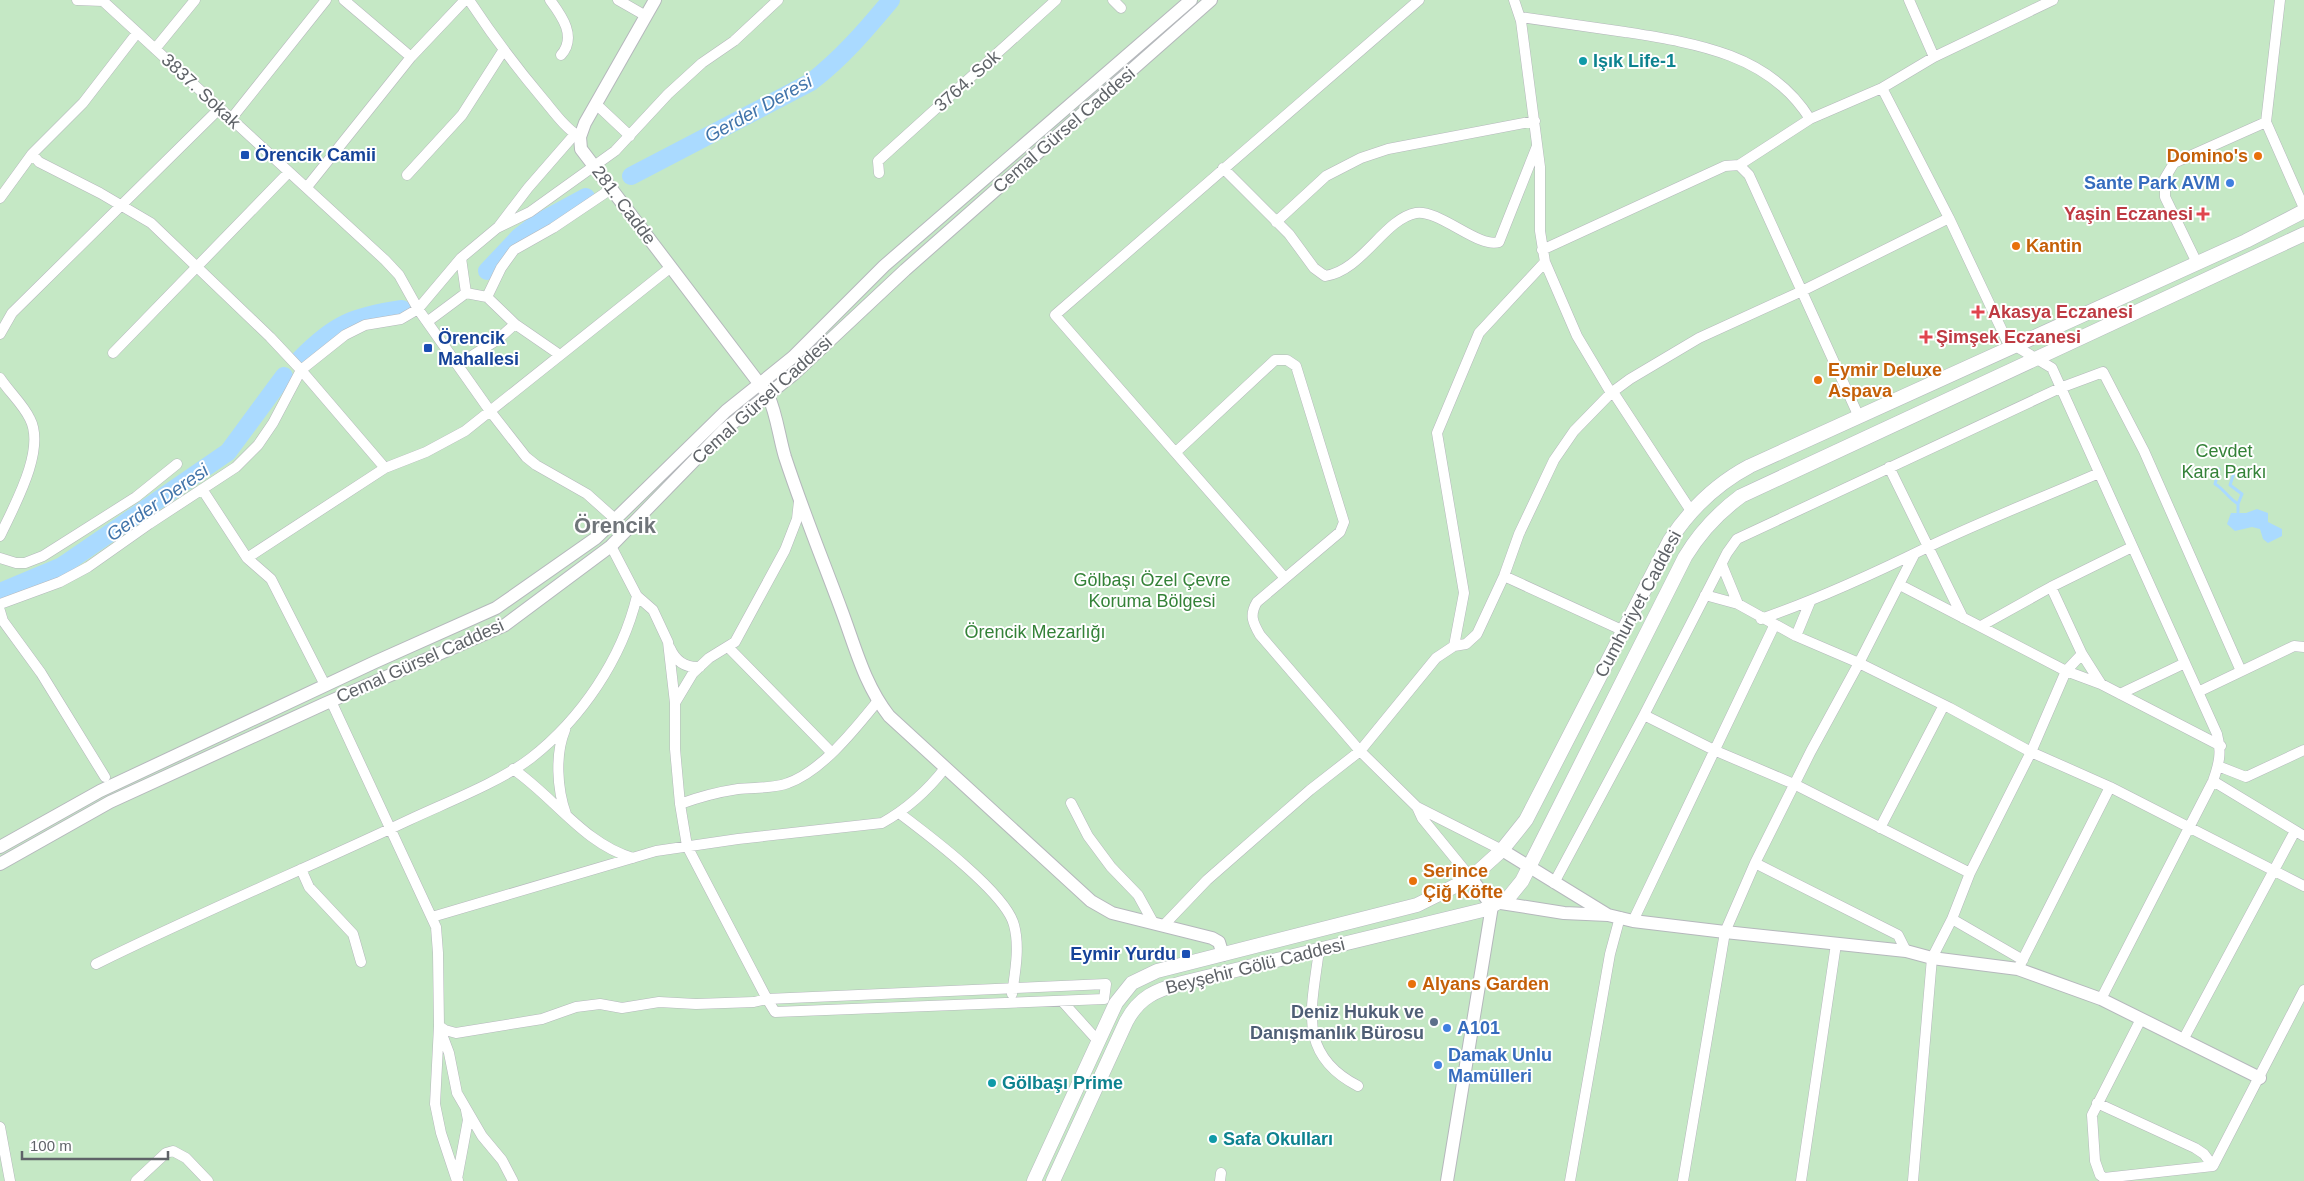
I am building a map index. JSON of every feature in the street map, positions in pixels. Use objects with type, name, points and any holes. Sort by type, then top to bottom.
[{"type":"main road","name":"Cumhuriyet Caddesi","points":[[1124,991],[1144,976],[1400,912],[1455,888],[1471,878],[1502,850],[1526,820],[1670,540],[1691,511],[1734,474],[2197,263],[2304,210]]},
{"type":"main road","name":"Cumhuriyet Caddesi","points":[[1529,868],[1553,816],[1685,557],[1713,519],[1741,496],[2304,234]]},
{"type":"main road","points":[[1497,904],[1514,891],[1529,868]]},
{"type":"main road","name":"Beyşehir Gölü Caddesi","points":[[1053,1181],[1126,1022],[1139,1002],[1159,990],[1497,904]]},
{"type":"main road","points":[[1244,950],[1248,967]]},
{"type":"main road","points":[[1202,960],[1207,977]]},
{"type":"main road","points":[[1034,1181],[1116,1003],[1124,991],[1139,1002]]},
{"type":"street","name":"3837. Sokak","points":[[77,0],[103,0],[288,173],[306,186],[399,275],[427,322],[459,364],[490,411],[526,457],[536,465],[588,494],[615,519]]},
{"type":"street","points":[[155,49],[196,0]]},
{"type":"street","points":[[231,119],[326,0]]},
{"type":"street","points":[[344,0],[411,57]]},
{"type":"street","points":[[306,186],[411,57],[467,0],[503,51],[578,136]]},
{"type":"street","points":[[550,0],[567,25],[567,46],[561,55]]},
{"type":"street","points":[[618,0],[646,16]]},
{"type":"street","points":[[0,604],[60,582],[88,567],[236,467],[258,445],[273,423],[301,370],[345,335],[365,325],[401,319],[418,309],[461,258],[497,228],[528,188],[578,136],[654,0]]},
{"type":"street","points":[[497,228],[530,212],[615,151],[674,88],[702,63],[734,41],[778,0]]},
{"type":"street","name":"3764. Sok","points":[[879,173],[878,161],[1056,0]]},
{"type":"street","points":[[1113,0],[1121,8]]},
{"type":"street","name":"Cemal Gürsel Caddesi","points":[[0,847],[100,791],[325,685],[496,608],[596,538],[726,411],[793,357],[884,266],[1191,0]]},
{"type":"street","name":"Cemal Gürsel Caddesi","points":[[0,864],[110,802],[331,700],[505,625],[611,546],[724,430],[795,373],[905,270],[1211,0]]},
{"type":"street","points":[[1285,578],[1055,315],[1419,0]]},
{"type":"street","points":[[1514,0],[1520,17],[1535,122],[1540,167],[1544,262],[1577,336],[1691,511]]},
{"type":"street","points":[[1909,0],[1934,57]]},
{"type":"street","points":[[1542,250],[1725,166],[1738,165],[1810,119],[1882,88],[1934,57],[2053,0]]},
{"type":"street","points":[[2280,0],[2266,122],[2304,210]]},
{"type":"street","points":[[1520,17],[1680,40],[1722,52],[1775,78],[1801,104],[1810,119]]},
{"type":"street","points":[[0,198],[32,154],[83,103],[137,33]]},
{"type":"street","points":[[407,176],[462,115],[503,51]]},
{"type":"street","points":[[1882,88],[1948,218],[2007,342],[2052,368],[2198,692],[2220,746],[2218,766],[2213,782],[2100,999]]},
{"type":"street","points":[[596,104],[630,136]]},
{"type":"street","points":[[0,334],[12,313],[219,109]]},
{"type":"street","points":[[1276,222],[1326,176],[1361,158],[1417,143],[1535,122]]},
{"type":"street","points":[[2197,263],[2166,197],[2165,178],[2174,163],[2266,122]]},
{"type":"street","name":"281. Cadde","points":[[578,136],[581,149],[768,395]]},
{"type":"street","points":[[1223,168],[1289,234],[1314,268],[1325,276],[1338,273],[1368,251],[1404,217],[1417,213],[1432,216],[1495,243],[1499,242],[1503,236],[1509,215],[1527,175],[1537,146]]},
{"type":"street","points":[[32,154],[39,162],[121,205],[151,224],[270,337],[301,370],[385,468]]},
{"type":"street","points":[[1738,165],[1749,175],[1859,417]]},
{"type":"street","points":[[112,353],[288,173]]},
{"type":"street","points":[[487,297],[506,260],[514,250],[553,228],[611,189]]},
{"type":"street","points":[[1158,925],[1310,790],[1360,751],[1436,658],[1454,646],[1466,644],[1477,634],[1504,576],[1519,534],[1554,460],[1574,431],[1612,392],[1698,338],[1802,291],[1948,218]]},
{"type":"street","points":[[461,258],[466,293]]},
{"type":"street","points":[[1454,646],[1464,593],[1436,433],[1479,333],[1544,262]]},
{"type":"street","points":[[247,558],[385,468],[426,452],[465,431],[671,267]]},
{"type":"street","points":[[427,322],[466,293],[487,297],[515,324],[560,355]]},
{"type":"street","points":[[459,364],[497,340],[515,324]]},
{"type":"street","points":[[1176,452],[1275,360],[1288,360],[1296,366],[1344,522],[1340,532],[1257,602],[1252,612],[1253,622],[1260,635],[1360,751],[1417,807],[1502,850],[1554,883],[1614,916]]},
{"type":"street","points":[[1554,883],[1644,715],[1705,595],[1732,545],[1741,536],[2060,388],[2103,372],[2144,451],[2240,672]]},
{"type":"street","points":[[0,378],[30,418],[35,436],[32,458],[0,536]]},
{"type":"street","points":[[768,395],[775,410],[778,434],[799,498],[862,670],[877,702],[888,716],[1091,901],[1112,913],[1212,938],[1219,942],[1223,955]]},
{"type":"street","points":[[0,558],[16,563],[25,563],[43,556],[136,498],[177,464]]},
{"type":"street","points":[[1889,467],[1927,548],[1963,618]]},
{"type":"street","points":[[1761,619],[1810,602],[1927,548],[2099,473]]},
{"type":"street","points":[[202,489],[247,558],[271,579],[325,685]]},
{"type":"street","points":[[675,703],[693,673],[709,658],[729,648],[739,635],[785,550],[797,519],[799,498]]},
{"type":"street","points":[[611,546],[637,596],[653,610],[672,653],[682,664],[691,668],[700,667]]},
{"type":"street","points":[[1981,626],[2051,587],[2132,547]]},
{"type":"street","points":[[1683,1181],[1725,932],[1755,863],[1794,784],[1900,585],[1914,555]]},
{"type":"street","points":[[1722,565],[1738,604]]},
{"type":"street","points":[[1504,576],[1624,631]]},
{"type":"street","points":[[1900,585],[2066,671],[2101,684],[2220,746]]},
{"type":"street","points":[[2051,587],[2082,654],[2101,684]]},
{"type":"street","points":[[1705,595],[1738,604],[1774,626],[1859,663],[1944,705],[2031,752],[2110,787],[2304,886]]},
{"type":"street","points":[[96,964],[390,828],[529,760],[568,724],[599,682],[613,659],[633,611],[637,596]]},
{"type":"street","points":[[1796,636],[1810,602]]},
{"type":"street","points":[[0,611],[4,621],[41,673],[104,777]]},
{"type":"street","points":[[1633,920],[1716,751],[1774,626]]},
{"type":"street","points":[[438,1026],[456,1033],[506,1023],[542,1019],[576,1006],[600,1004],[622,1008],[658,1002],[696,1004],[754,1002],[767,998],[1106,984],[1104,999],[775,1012],[767,998],[687,846],[680,804],[675,749],[675,703],[668,642]]},
{"type":"street","points":[[2198,692],[2294,646],[2304,647]]},
{"type":"street","points":[[729,648],[831,752]]},
{"type":"street","points":[[1913,1181],[1932,958],[1952,919],[1970,873],[2031,752],[2066,671],[2082,654]]},
{"type":"street","points":[[2120,694],[2185,663]]},
{"type":"street","points":[[331,700],[436,927],[438,953],[436,1104],[441,1133],[457,1181]]},
{"type":"street","points":[[680,804],[713,793],[787,784],[804,774],[831,752],[851,733],[877,702]]},
{"type":"street","points":[[1880,828],[1944,705]]},
{"type":"street","points":[[1644,715],[1716,751],[1794,784],[1970,873]]},
{"type":"street","points":[[566,814],[561,799],[559,782],[561,739],[568,724]]},
{"type":"street","points":[[2218,766],[2246,778],[2304,750]]},
{"type":"street","points":[[432,917],[656,851],[882,822],[899,813],[934,783],[945,768]]},
{"type":"street","points":[[513,769],[598,842],[618,854],[633,858]]},
{"type":"street","points":[[2183,1040],[2274,871],[2300,833],[2213,782]]},
{"type":"street","points":[[2021,965],[2110,787]]},
{"type":"street","points":[[1071,803],[1088,836],[1111,867],[1138,895],[1158,925]]},
{"type":"street","points":[[1417,807],[1422,818],[1471,878],[1497,904],[1564,913],[1614,916],[1725,932],[1906,951],[1932,958],[2021,965]]},
{"type":"street","points":[[899,813],[956,859],[1007,909],[1014,924],[1016,943],[1011,1003]]},
{"type":"street","points":[[1755,863],[1898,935],[1906,951]]},
{"type":"street","points":[[301,869],[309,887],[353,934],[361,962]]},
{"type":"street","points":[[1447,1181],[1497,904]]},
{"type":"street","points":[[1570,1181],[1610,954],[1614,916]]},
{"type":"street","points":[[1952,919],[2021,965],[2100,999],[2260,1078]]},
{"type":"street","points":[[1801,1181],[1836,944]]},
{"type":"street","points":[[1319,950],[1310,1016],[1311,1030],[1323,1055],[1344,1077],[1358,1086]]},
{"type":"street","points":[[2213,1166],[2304,990]]},
{"type":"street","points":[[1105,992],[1124,991]]},
{"type":"street","points":[[1062,1001],[1098,1041]]},
{"type":"street","points":[[2141,1019],[2092,1115],[2095,1161],[2100,1175],[2104,1178],[2213,1166]]},
{"type":"street","points":[[438,1026],[449,1053],[457,1092],[482,1136],[502,1160],[514,1181]]},
{"type":"street","points":[[2097,1103],[2195,1148],[2204,1154],[2213,1166]]},
{"type":"street","points":[[457,1181],[468,1120],[464,1104]]},
{"type":"street","points":[[0,1126],[10,1181]]},
{"type":"street","points":[[136,1181],[166,1153],[173,1151],[186,1158],[208,1181]]},
{"type":"green space","name":"Gölbaşı Özel Çevre Koruma Bölgesi","points":[[0,0],[2304,0],[2304,1181],[0,1181]]},
{"type":"water","points":[[2257,509],[2268,513],[2268,522],[2282,529],[2282,536],[2268,543],[2263,539],[2260,529],[2252,527],[2235,531],[2227,524],[2231,513],[2246,513]]},
{"type":"waterway","name":"Gerder Deresi","points":[[631,176],[811,82],[863,33],[891,0]]},
{"type":"waterway","name":"Gerder Deresi","points":[[487,271],[519,237],[536,224],[586,197]]},
{"type":"waterway","name":"Gerder Deresi","points":[[299,360],[323,338],[345,324],[370,315],[402,309]]},
{"type":"waterway","name":"Gerder Deresi","points":[[0,592],[62,566],[228,452],[284,376]]},
{"type":"waterway","points":[[2219,469],[2215,484],[2238,504]]},
{"type":"waterway","points":[[2234,473],[2230,485],[2242,494],[2238,504],[2238,512]]},
{"type":"place","name":"Işık Life-1","points":[[1583,61]]},
{"type":"place","name":"Örencik Camii","points":[[245,155]]},
{"type":"place","name":"Domino's","points":[[2258,156]]},
{"type":"place","name":"Sante Park AVM","points":[[2230,183]]},
{"type":"place","name":"Yaşin Eczanesi","points":[[2203,214]]},
{"type":"place","name":"Kantin","points":[[2016,246]]},
{"type":"place","name":"Akasya Eczanesi","points":[[1978,312]]},
{"type":"place","name":"Şimşek Eczanesi","points":[[1926,337]]},
{"type":"place","name":"Örencik Mahallesi","points":[[428,348]]},
{"type":"place","name":"Eymir Deluxe Aspava","points":[[1818,380]]},
{"type":"place","name":"Serince Çiğ Köfte","points":[[1413,881]]},
{"type":"place","name":"Eymir Yurdu","points":[[1186,954]]},
{"type":"place","name":"Alyans Garden","points":[[1412,984]]},
{"type":"place","name":"Deniz Hukuk ve Danışmanlık Bürosu","points":[[1434,1022]]},
{"type":"place","name":"A101","points":[[1447,1028]]},
{"type":"place","name":"Damak Unlu Mamülleri","points":[[1438,1065]]},
{"type":"place","name":"Gölbaşı Prime","points":[[992,1083]]},
{"type":"place","name":"Safa Okulları","points":[[1213,1139]]},
{"type":"district","name":"Örencik","points":[[615,525]]},
{"type":"park label","name":"Cevdet Kara Parkı","points":[[2224,461]]},
{"type":"park label","name":"Örencik Mezarlığı","points":[[1035,632]]}]
